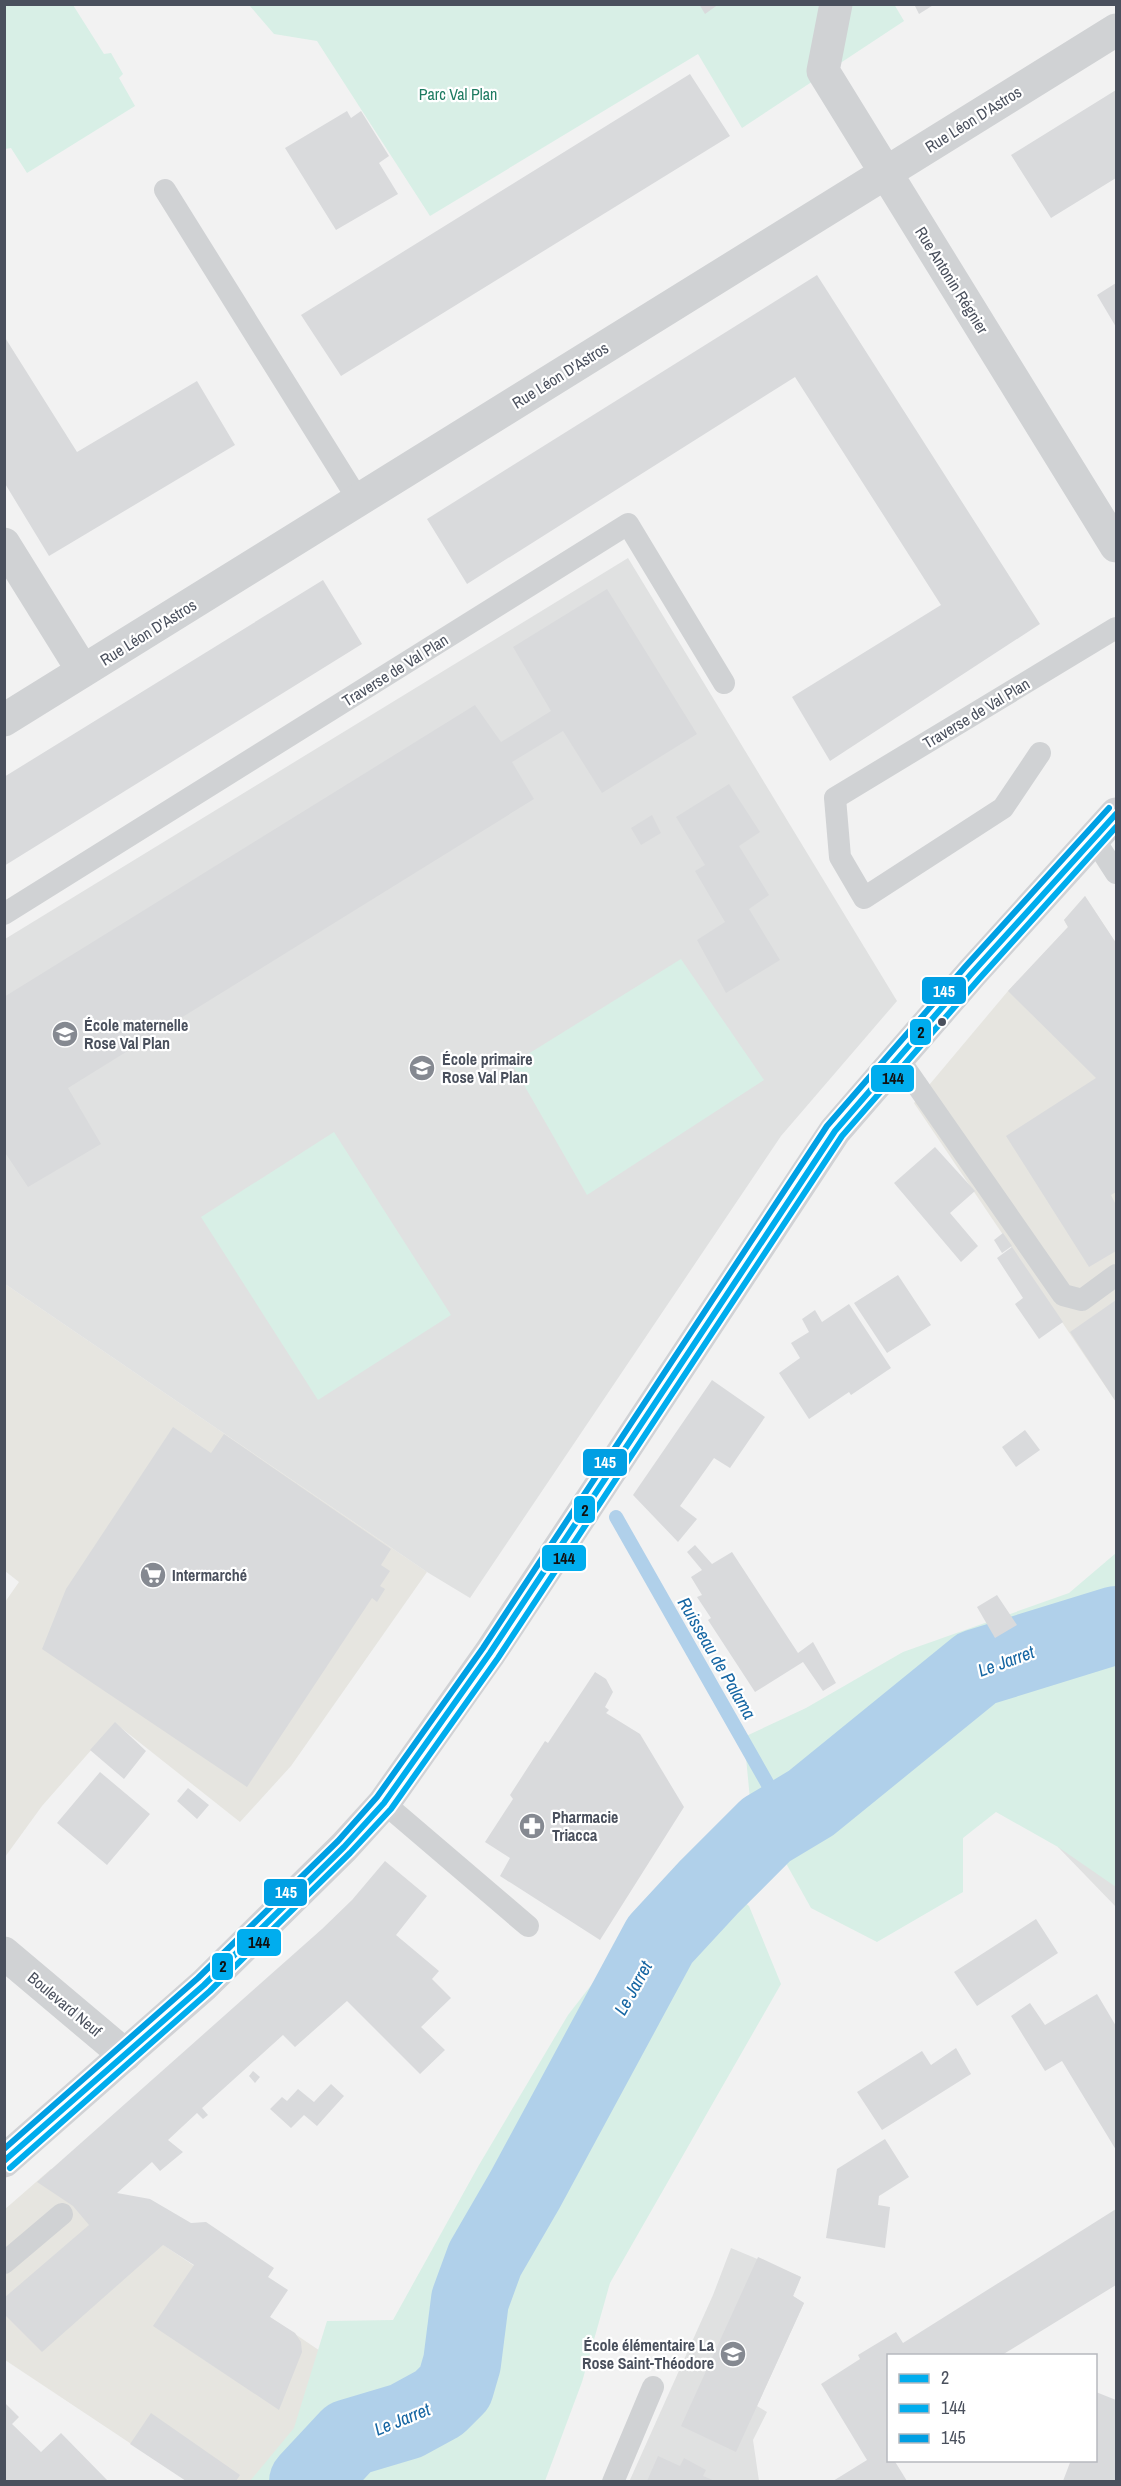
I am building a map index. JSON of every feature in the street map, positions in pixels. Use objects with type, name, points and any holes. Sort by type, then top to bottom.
[{"type":"main road","points":[[4,2161],[204,1985],[344,1847],[384,1803],[490,1653],[835,1131],[1116,814]]},
{"type":"street","name":"Rue Antonin Régnier","points":[[836,4],[823,71],[1116,546]]},
{"type":"street","name":"Rue Léon D'Astros","points":[[4,720],[1116,30]]},
{"type":"street","points":[[4,544],[83,671]]},
{"type":"street","name":"Boulevard Neuf","points":[[4,1953],[125,2055]]},
{"type":"lane","points":[[165,190],[359,501]]},
{"type":"lane","name":"Traverse de Val Plan","points":[[4,914],[628,524],[724,683]]},
{"type":"lane","name":"Traverse de Val Plan","points":[[1040,753],[1003,808],[864,898],[840,857],[835,798],[1116,628]]},
{"type":"lane","points":[[1094,839],[1116,873]]},
{"type":"lane","points":[[898,1058],[1063,1295],[1082,1300],[1116,1275]]},
{"type":"lane","points":[[384,1803],[528,1926]]},
{"type":"lane","points":[[4,2263],[62,2214]]},
{"type":"lane","points":[[613,2481],[653,2387]]},
{"type":"shaded area","name":"École primaire Rose Val Plan","points":[[628,558],[897,1001],[781,1136],[470,1598],[427,1572],[5,1284],[5,939]]},
{"type":"shaded area","points":[[1085,896],[1116,943],[1116,1402],[914,1103],[1008,991],[1068,927],[1064,920]]},
{"type":"shaded area","points":[[5,1284],[427,1572],[291,1766],[240,1822],[115,1723],[42,1806],[5,1857],[5,1602],[19,1582],[5,1571]]},
{"type":"shaded area","points":[[1116,1816],[1116,1907],[1058,1847]]},
{"type":"shaded area","points":[[51,2169],[363,2380],[286,2481],[187,2481],[5,2360],[4,2210]]},
{"type":"shaded area","name":"École élémentaire La Rose Saint-Théodore","points":[[731,2248],[801,2277],[793,2296],[804,2303],[757,2406],[767,2412],[753,2440],[759,2481],[629,2482],[713,2295]]},
{"type":"green space","points":[[5,4],[73,5],[104,54],[111,53],[123,74],[119,78],[135,106],[27,173],[11,148],[5,149]]},
{"type":"green space","name":"Parc Val Plan","points":[[894,4],[904,21],[742,128],[698,54],[430,216],[317,41],[274,34],[249,5]]},
{"type":"green space","points":[[681,959],[764,1080],[587,1195],[512,1064]]},
{"type":"green space","points":[[334,1132],[451,1315],[318,1400],[201,1217]]},
{"type":"green space","points":[[1116,1553],[1116,1887],[1058,1847],[996,1812],[963,1838],[963,1892],[877,1942],[811,1908],[750,1799],[744,1737],[806,1708],[903,1652],[1069,1593]]},
{"type":"green space","points":[[689,1859],[749,1906],[781,1984],[610,2283],[582,2382],[545,2481],[250,2481],[294,2428],[327,2321],[393,2320],[479,2165],[568,2015]]},
{"type":"building","points":[[699,4],[719,4],[705,14]]},
{"type":"building","points":[[914,4],[935,4],[919,14]]},
{"type":"building","points":[[690,74],[730,136],[341,376],[301,315]]},
{"type":"building","points":[[1116,90],[1116,178],[1051,218],[1011,155]]},
{"type":"building","points":[[347,111],[351,118],[361,111],[389,156],[379,163],[398,194],[336,230],[285,148]]},
{"type":"building","points":[[817,275],[1040,624],[830,761],[792,697],[941,605],[795,377],[467,584],[427,519]]},
{"type":"building","points":[[1116,283],[1116,327],[1097,295]]},
{"type":"building","points":[[4,336],[77,452],[197,381],[235,445],[49,556],[4,482]]},
{"type":"building","points":[[323,580],[362,644],[4,866],[4,777]]},
{"type":"building","points":[[607,589],[697,734],[602,793],[563,731],[512,762],[534,799],[68,1088],[101,1144],[28,1187],[4,1151],[4,997],[475,705],[501,742],[551,711],[513,647]]},
{"type":"building","points":[[729,784],[760,832],[739,846],[769,895],[749,909],[780,960],[726,993],[697,940],[725,922],[695,871],[705,865],[676,817]]},
{"type":"building","points":[[652,815],[661,833],[641,845],[631,828]]},
{"type":"building","points":[[1085,896],[1116,943],[1116,1192],[1111,1195],[1116,1205],[1116,1251],[1089,1267],[1006,1136],[1096,1078],[1008,991],[1068,927],[1064,920]]},
{"type":"building","points":[[935,1147],[975,1191],[950,1213],[978,1246],[961,1262],[894,1183]]},
{"type":"building","points":[[1003,1233],[1012,1246],[1002,1253],[994,1240]]},
{"type":"building","points":[[1012,1247],[1063,1322],[1039,1339],[1015,1304],[1023,1298],[997,1258]]},
{"type":"building","points":[[898,1275],[931,1325],[887,1353],[854,1303]]},
{"type":"building","points":[[1116,1300],[1116,1402],[1070,1332]]},
{"type":"building","points":[[849,1304],[891,1368],[851,1395],[849,1392],[809,1419],[779,1373],[800,1358],[791,1343],[809,1332],[802,1319],[815,1310],[822,1322]]},
{"type":"building","points":[[712,1380],[765,1417],[730,1468],[714,1458],[680,1506],[697,1519],[678,1542],[633,1495]]},
{"type":"building","points":[[173,1427],[211,1453],[224,1434],[391,1549],[381,1565],[390,1571],[380,1586],[385,1589],[377,1602],[372,1598],[247,1787],[42,1649],[66,1589]]},
{"type":"building","points":[[1025,1430],[1040,1450],[1016,1467],[1002,1447]]},
{"type":"building","points":[[695,1545],[712,1564],[732,1552],[798,1653],[813,1642],[836,1683],[823,1691],[803,1662],[755,1692],[708,1620],[711,1618],[697,1597],[702,1595],[691,1577],[702,1570],[687,1552]]},
{"type":"building","points":[[997,1595],[1017,1625],[995,1638],[977,1607]]},
{"type":"building","points":[[595,1672],[606,1679],[613,1692],[605,1707],[609,1710],[606,1713],[640,1734],[684,1807],[600,1940],[500,1876],[510,1858],[485,1842],[513,1799],[510,1795],[545,1741],[548,1743]]},
{"type":"building","points":[[115,1722],[146,1751],[124,1779],[90,1750]]},
{"type":"building","points":[[100,1772],[150,1814],[107,1865],[57,1823]]},
{"type":"building","points":[[188,1788],[209,1805],[197,1819],[177,1801]]},
{"type":"building","points":[[385,1861],[427,1896],[396,1935],[439,1971],[432,1979],[451,1998],[421,2027],[445,2050],[420,2074],[347,2001],[295,2047],[283,2035],[202,2108],[208,2115],[203,2119],[197,2113],[168,2140],[183,2152],[160,2171],[152,2162],[117,2193],[150,2199],[191,2223],[206,2222],[274,2268],[268,2277],[288,2290],[270,2317],[295,2333],[301,2342],[302,2352],[279,2410],[153,2326],[194,2265],[163,2245],[42,2352],[4,2314],[4,2298],[89,2225],[73,2206],[37,2182],[322,1929],[352,1900]]},
{"type":"building","points":[[1036,1919],[1058,1953],[977,2006],[954,1972]]},
{"type":"building","points":[[1097,1994],[1116,2026],[1116,2150],[1062,2061],[1045,2071],[1011,2016],[1030,2003],[1045,2025]]},
{"type":"building","points":[[956,2048],[971,2074],[882,2130],[857,2092],[922,2051],[931,2065]]},
{"type":"building","points":[[253,2071],[260,2077],[255,2083],[249,2076]]},
{"type":"building","points":[[331,2084],[344,2096],[317,2126],[304,2115],[291,2128],[270,2109],[282,2097],[287,2101],[298,2089],[314,2102]]},
{"type":"building","points":[[885,2139],[909,2177],[879,2196],[878,2205],[890,2207],[885,2248],[826,2238],[837,2169]]},
{"type":"building","points":[[1116,2209],[1116,2285],[1004,2354],[887,2354],[887,2462],[895,2462],[907,2481],[833,2481],[867,2460],[821,2384],[860,2359],[858,2355],[896,2332],[903,2343]]},
{"type":"building","points":[[758,2257],[801,2277],[793,2296],[804,2303],[736,2452],[681,2426]]},
{"type":"building","points":[[1097,2392],[1116,2400],[1116,2481],[1063,2481],[1070,2462],[1097,2462]]},
{"type":"building","points":[[4,2402],[19,2417],[12,2424],[41,2452],[61,2433],[108,2481],[4,2481]]},
{"type":"building","points":[[151,2413],[240,2475],[236,2481],[186,2481],[130,2444]]},
{"type":"building","points":[[658,2456],[680,2466],[684,2458],[706,2470],[703,2476],[715,2481],[647,2481]]},
{"type":"waterway","name":"Ruisseau de Palama","points":[[616,1517],[787,1818]]},
{"type":"waterway","name":"Le Jarret","points":[[308,2482],[349,2438],[406,2421],[439,2403],[455,2387],[462,2363],[470,2300],[485,2259],[525,2190],[660,1940],[709,1887],[766,1830],[811,1803],[977,1668],[1116,1625]]},
{"type":"transit line","name":"145","points":[[4,2149],[198,1978],[338,1841],[377,1797],[483,1648],[827,1126],[965,967],[1109,808]]},
{"type":"transit line","name":"2","points":[[4,2161],[204,1985],[344,1847],[384,1803],[490,1653],[835,1131],[972,973],[1116,814]]},
{"type":"transit line","name":"144","points":[[10,2168],[210,1991],[350,1853],[391,1809],[498,1658],[842,1136],[1116,827]]},
{"type":"place","name":"École maternelle Rose Val Plan","points":[[65,1034]]},
{"type":"place","name":"École primaire Rose Val Plan","points":[[422,1068]]},
{"type":"place","name":"Intermarché","points":[[153,1575]]},
{"type":"place","name":"Pharmacie Triacca","points":[[532,1826]]},
{"type":"place","name":"École élémentaire La Rose Saint-Théodore","points":[[733,2354]]}]
